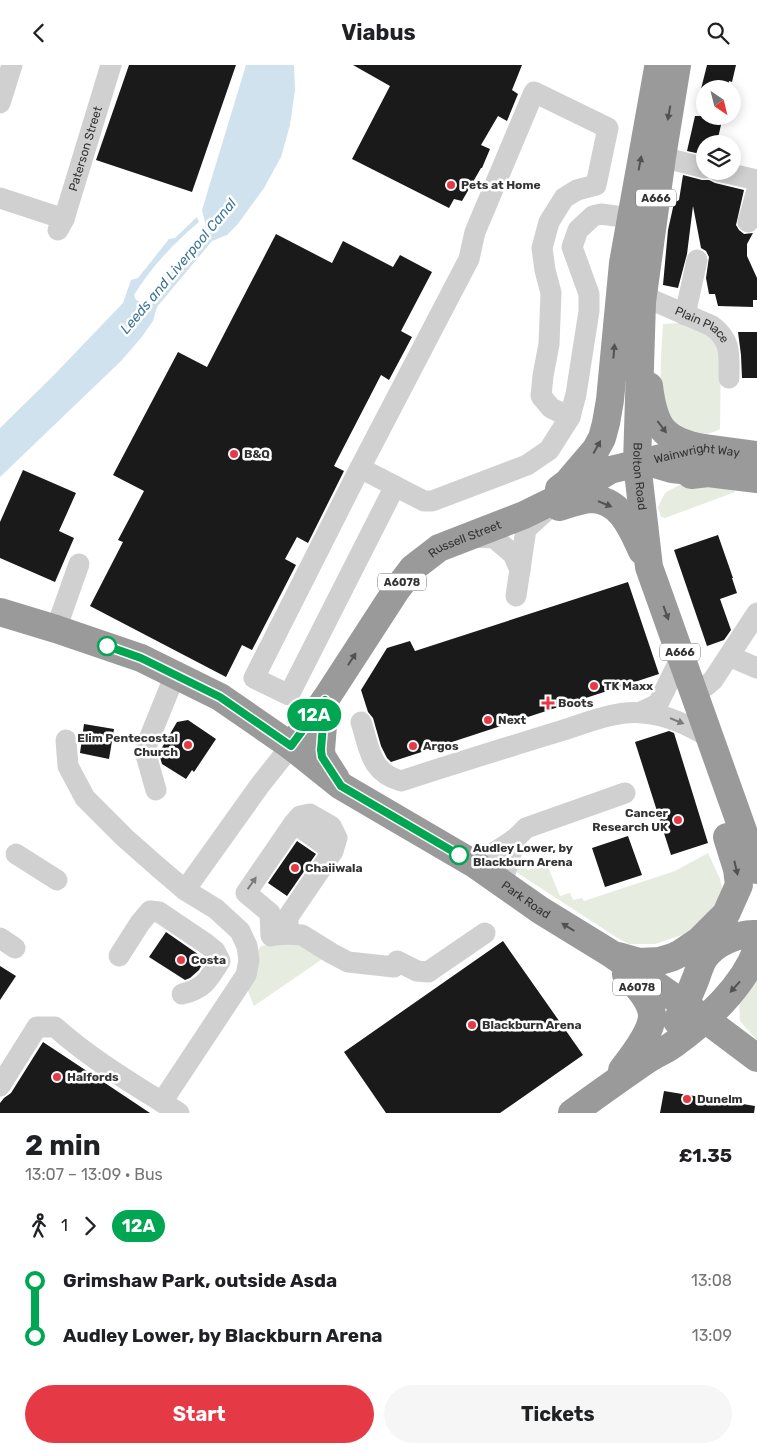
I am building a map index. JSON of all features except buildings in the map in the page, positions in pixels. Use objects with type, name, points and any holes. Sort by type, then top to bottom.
[{"type":"highway","name":"Bolton Road","points":[[659,65],[641,219],[643,295],[642,505],[649,567],[695,691],[757,870]]},
{"type":"highway","name":"Bolton Road","points":[[535,512],[568,483],[589,459],[602,438],[610,400],[623,263],[641,219],[662,157],[677,65]]},
{"type":"highway","points":[[642,333],[652,410],[668,434],[706,461]]},
{"type":"highway","points":[[610,400],[620,424],[642,457],[664,467],[706,461]]},
{"type":"highway","name":"Wainwright Way","points":[[642,505],[656,488],[670,480],[688,475],[706,461],[757,455]]},
{"type":"highway","name":"Russell Street","points":[[291,746],[325,700],[396,589],[413,568],[439,548],[535,512],[610,470],[642,457]]},
{"type":"highway","name":"Wainwright Way","points":[[706,461],[757,479]]},
{"type":"highway","points":[[535,512],[590,499],[610,505],[620,512],[629,523],[649,567]]},
{"type":"highway","name":"Park Road","points":[[0,612],[141,658],[220,697],[291,746],[341,786],[476,865],[540,910],[610,953],[695,1012],[751,1054]]},
{"type":"highway","name":"Russell Street","points":[[325,700],[322,757],[341,786]]},
{"type":"highway","points":[[610,953],[639,962],[660,961],[673,957],[699,941],[726,915],[739,885],[737,869],[702,756],[710,738]]},
{"type":"highway","points":[[695,1012],[702,962],[708,954],[737,936],[757,934]]},
{"type":"highway","points":[[649,1059],[676,1021],[695,1012],[740,982],[753,961],[757,949]]},
{"type":"highway","name":"A6078","points":[[610,953],[648,1001],[652,1015],[644,1037],[635,1053],[611,1086]]},
{"type":"highway","points":[[649,1059],[697,1045],[751,1054]]},
{"type":"highway","name":"A6078","points":[[572,1113],[649,1059]]},
{"type":"street","points":[[0,103],[12,65]]},
{"type":"street","name":"Paterson Street","points":[[0,197],[61,224],[110,65]]},
{"type":"street","points":[[395,486],[289,695],[254,678],[360,468],[469,259],[475,232],[534,92],[608,128],[596,185],[577,190],[564,198],[549,222],[542,247],[551,293],[549,344],[541,396],[551,407],[570,417]]},
{"type":"street","points":[[662,157],[696,166]]},
{"type":"street","points":[[741,177],[757,181]]},
{"type":"street","points":[[748,222],[757,190]]},
{"type":"street","points":[[360,468],[424,501],[432,501],[527,465],[549,450],[570,417],[576,395],[589,311],[589,293],[572,247],[578,230],[593,217],[602,214],[641,219]]},
{"type":"street","points":[[686,315],[697,260]]},
{"type":"street","name":"Plain Place","points":[[643,295],[712,326],[719,332],[725,339],[729,349],[729,377]]},
{"type":"street","points":[[516,596],[526,529],[535,512]]},
{"type":"street","points":[[467,537],[494,538],[512,554],[520,570]]},
{"type":"street","points":[[56,629],[79,564]]},
{"type":"street","points":[[695,691],[706,687],[713,680],[757,613]]},
{"type":"street","points":[[641,713],[658,704],[682,655]]},
{"type":"street","points":[[729,656],[757,668]]},
{"type":"street","points":[[156,790],[146,755],[148,744],[175,675]]},
{"type":"street","points":[[361,722],[376,767],[388,777],[401,781],[603,718],[626,713],[667,717],[689,725],[710,738]]},
{"type":"street","points":[[0,1086],[37,1027],[55,1027],[100,1062],[171,1108],[246,975],[247,946],[240,931],[216,909],[185,890],[125,838],[85,797],[68,766],[66,740]]},
{"type":"street","points":[[185,890],[260,785],[291,746]]},
{"type":"street","points":[[476,865],[516,838],[526,827],[626,793]]},
{"type":"street","points":[[310,814],[331,826],[337,838],[333,851],[288,917],[279,935],[270,913],[246,893],[294,823],[300,816],[310,814]]},
{"type":"street","points":[[502,883],[516,838]]},
{"type":"street","points":[[16,854],[57,880]]},
{"type":"street","points":[[119,956],[150,911],[159,912],[215,951],[220,961],[207,982],[190,992],[182,994]]},
{"type":"street","points":[[247,946],[279,935],[302,935],[348,962],[396,964],[417,971],[428,972],[485,933]]},
{"type":"shaded area","points":[[680,323],[712,335],[721,346],[720,429],[712,433],[695,433],[681,427],[670,419],[663,406],[661,370],[663,324]]},
{"type":"shaded area","points":[[681,484],[733,489],[735,492],[665,518],[661,517],[658,507],[665,493]]},
{"type":"shaded area","points":[[708,853],[720,879],[723,893],[708,917],[685,934],[655,944],[629,944],[513,870],[514,862],[528,870],[547,865],[560,896],[570,893],[573,900],[582,898],[584,901],[675,871]]},
{"type":"shaded area","points":[[300,937],[331,953],[254,1006],[247,989],[258,950],[261,946]]},
{"type":"shaded area","points":[[757,979],[757,1040],[740,1021],[739,1000]]},
{"type":"water","name":"Leeds and Liverpool Canal","points":[[246,65],[294,65],[295,90],[290,125],[281,157],[264,188],[237,225],[227,235],[212,241],[157,307],[153,321],[121,361],[0,477],[0,428],[123,303],[131,280],[138,278],[169,239],[175,238],[197,217],[199,222],[155,265],[134,295],[136,300],[141,302],[149,299],[205,233],[202,210]]},
{"type":"bus line","name":"12A","points":[[107,646],[141,658],[220,697],[291,746],[325,700],[322,757],[341,786],[459,855]]},
{"type":"place","name":"Pets at Home","points":[[451,185]]},
{"type":"place","name":"B&Q","points":[[234,454]]},
{"type":"place","name":"TK Maxx","points":[[594,686]]},
{"type":"place","name":"Boots","points":[[548,703]]},
{"type":"place","name":"Next","points":[[488,720]]},
{"type":"place","name":"Elim Pentecostal Church","points":[[188,745]]},
{"type":"place","name":"Argos","points":[[413,746]]},
{"type":"place","name":"Cancer Research UK","points":[[678,820]]},
{"type":"place","name":"Audley Lower, by Blackburn Arena","points":[[459,855]]},
{"type":"place","name":"Chaiiwala","points":[[295,868]]},
{"type":"place","name":"Costa","points":[[181,960]]},
{"type":"place","name":"Blackburn Arena","points":[[472,1025]]},
{"type":"place","name":"Halfords","points":[[57,1077]]},
{"type":"place","name":"Dunelm","points":[[687,1099]]}]
